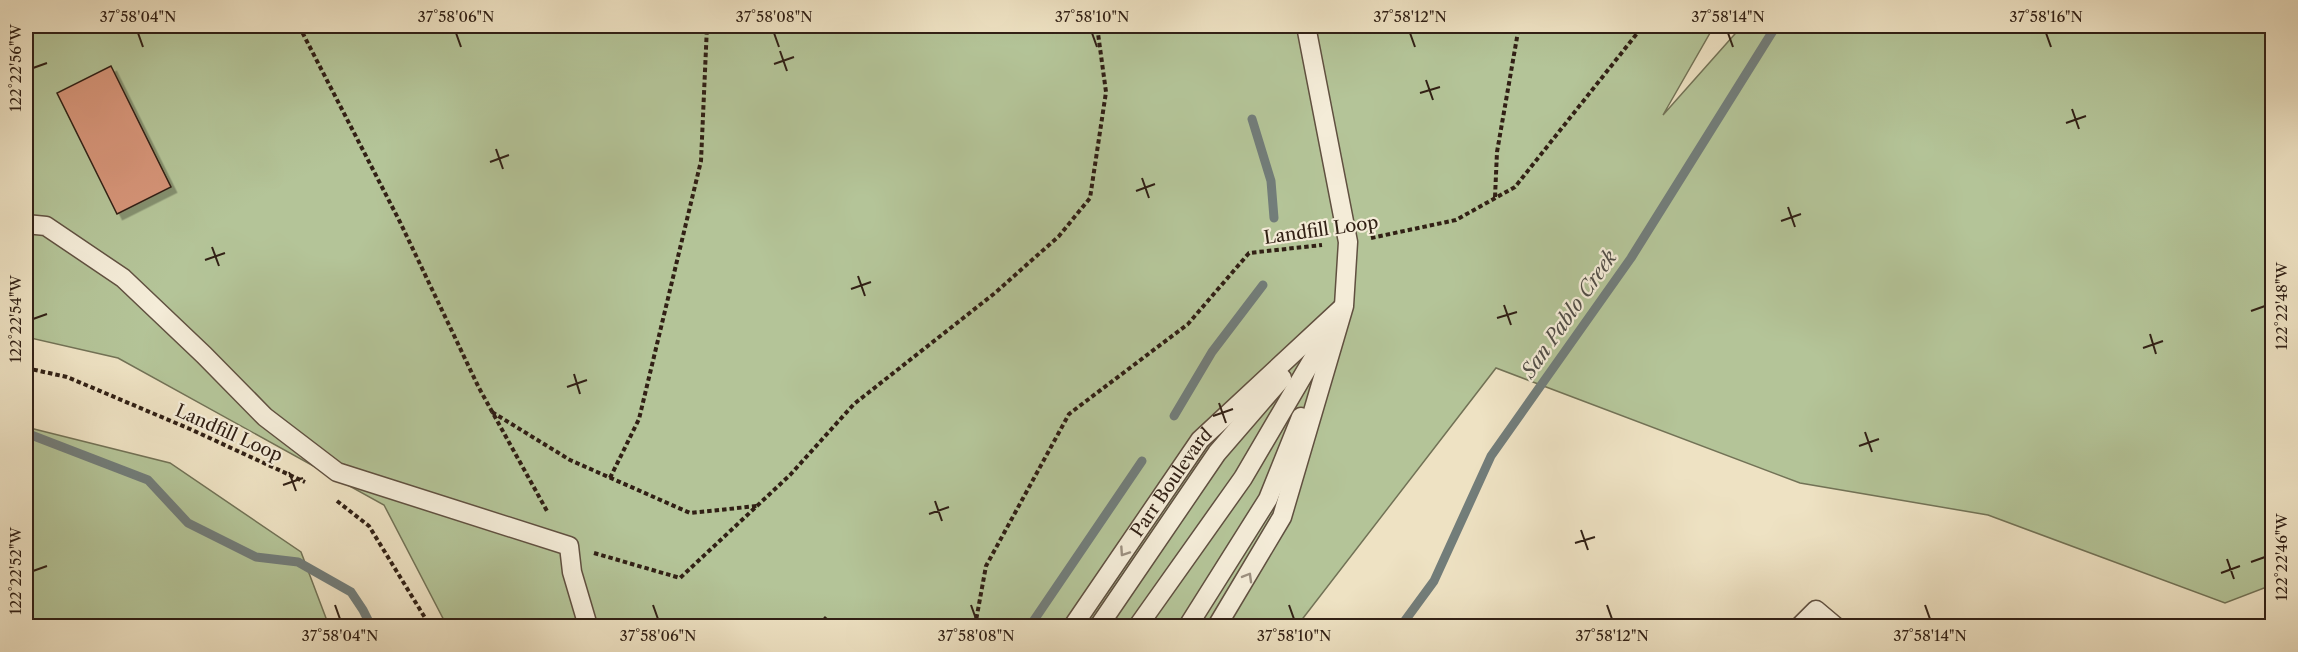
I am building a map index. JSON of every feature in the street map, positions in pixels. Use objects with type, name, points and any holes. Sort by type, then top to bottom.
[{"type":"lane","points":[[1217,627],[1282,517],[1344,306],[1348,242],[1306,26]]},
{"type":"lane","points":[[26,224],[46,226],[123,278],[265,417],[337,472],[569,546],[572,572],[588,627]]},
{"type":"lane","points":[[1099,627],[1217,453],[1344,306]]},
{"type":"lane","points":[[1138,627],[1243,477],[1344,306]]},
{"type":"lane","points":[[1188,627],[1268,499],[1344,306]]},
{"type":"lane","name":"Parr Boulevard","points":[[1073,627],[1200,441],[1344,306]]},
{"type":"lane","points":[[1800,627],[1816,610],[1835,627]]},
{"type":"path","points":[[299,26],[400,222],[492,411],[538,497],[569,546],[680,578],[790,475],[854,404],[995,293],[1059,236],[1090,198],[1106,92],[1097,26]]},
{"type":"path","points":[[610,478],[639,419],[701,160],[707,26]]},
{"type":"path","points":[[1495,198],[1497,152],[1519,26]]},
{"type":"path","name":"Landfill Loop","points":[[975,627],[986,566],[1069,414],[1188,324],[1249,253],[1348,242],[1456,220],[1515,187],[1642,26]]},
{"type":"path","name":"Landfill Loop","points":[[26,368],[67,377],[190,429],[312,485]]},
{"type":"path","points":[[492,411],[570,460],[690,513],[757,506]]},
{"type":"path","points":[[331,497],[369,526],[430,627]]},
{"type":"green space","points":[[26,26],[1714,26],[1663,115],[1742,26],[2272,26],[2272,585],[2225,603],[1988,515],[1800,483],[1496,368],[1297,626],[447,626],[384,505],[118,358],[26,337]]},
{"type":"green space","points":[[26,427],[170,463],[301,552],[329,626],[26,626]]},
{"type":"building","points":[[111,66],[171,187],[117,214],[57,93]]},
{"type":"building","points":[[825,617],[836,626],[817,626]]},
{"type":"waterway","name":"San Pablo Creek","points":[[1401,626],[1434,581],[1491,456],[1631,258],[1776,26]]},
{"type":"waterway","points":[[1252,119],[1271,181],[1274,218]]},
{"type":"waterway","points":[[1174,416],[1212,352],[1263,285]]},
{"type":"waterway","points":[[26,433],[148,480],[188,523],[256,557],[298,562],[351,592],[371,626]]},
{"type":"waterway","points":[[1030,626],[1142,461]]}]
